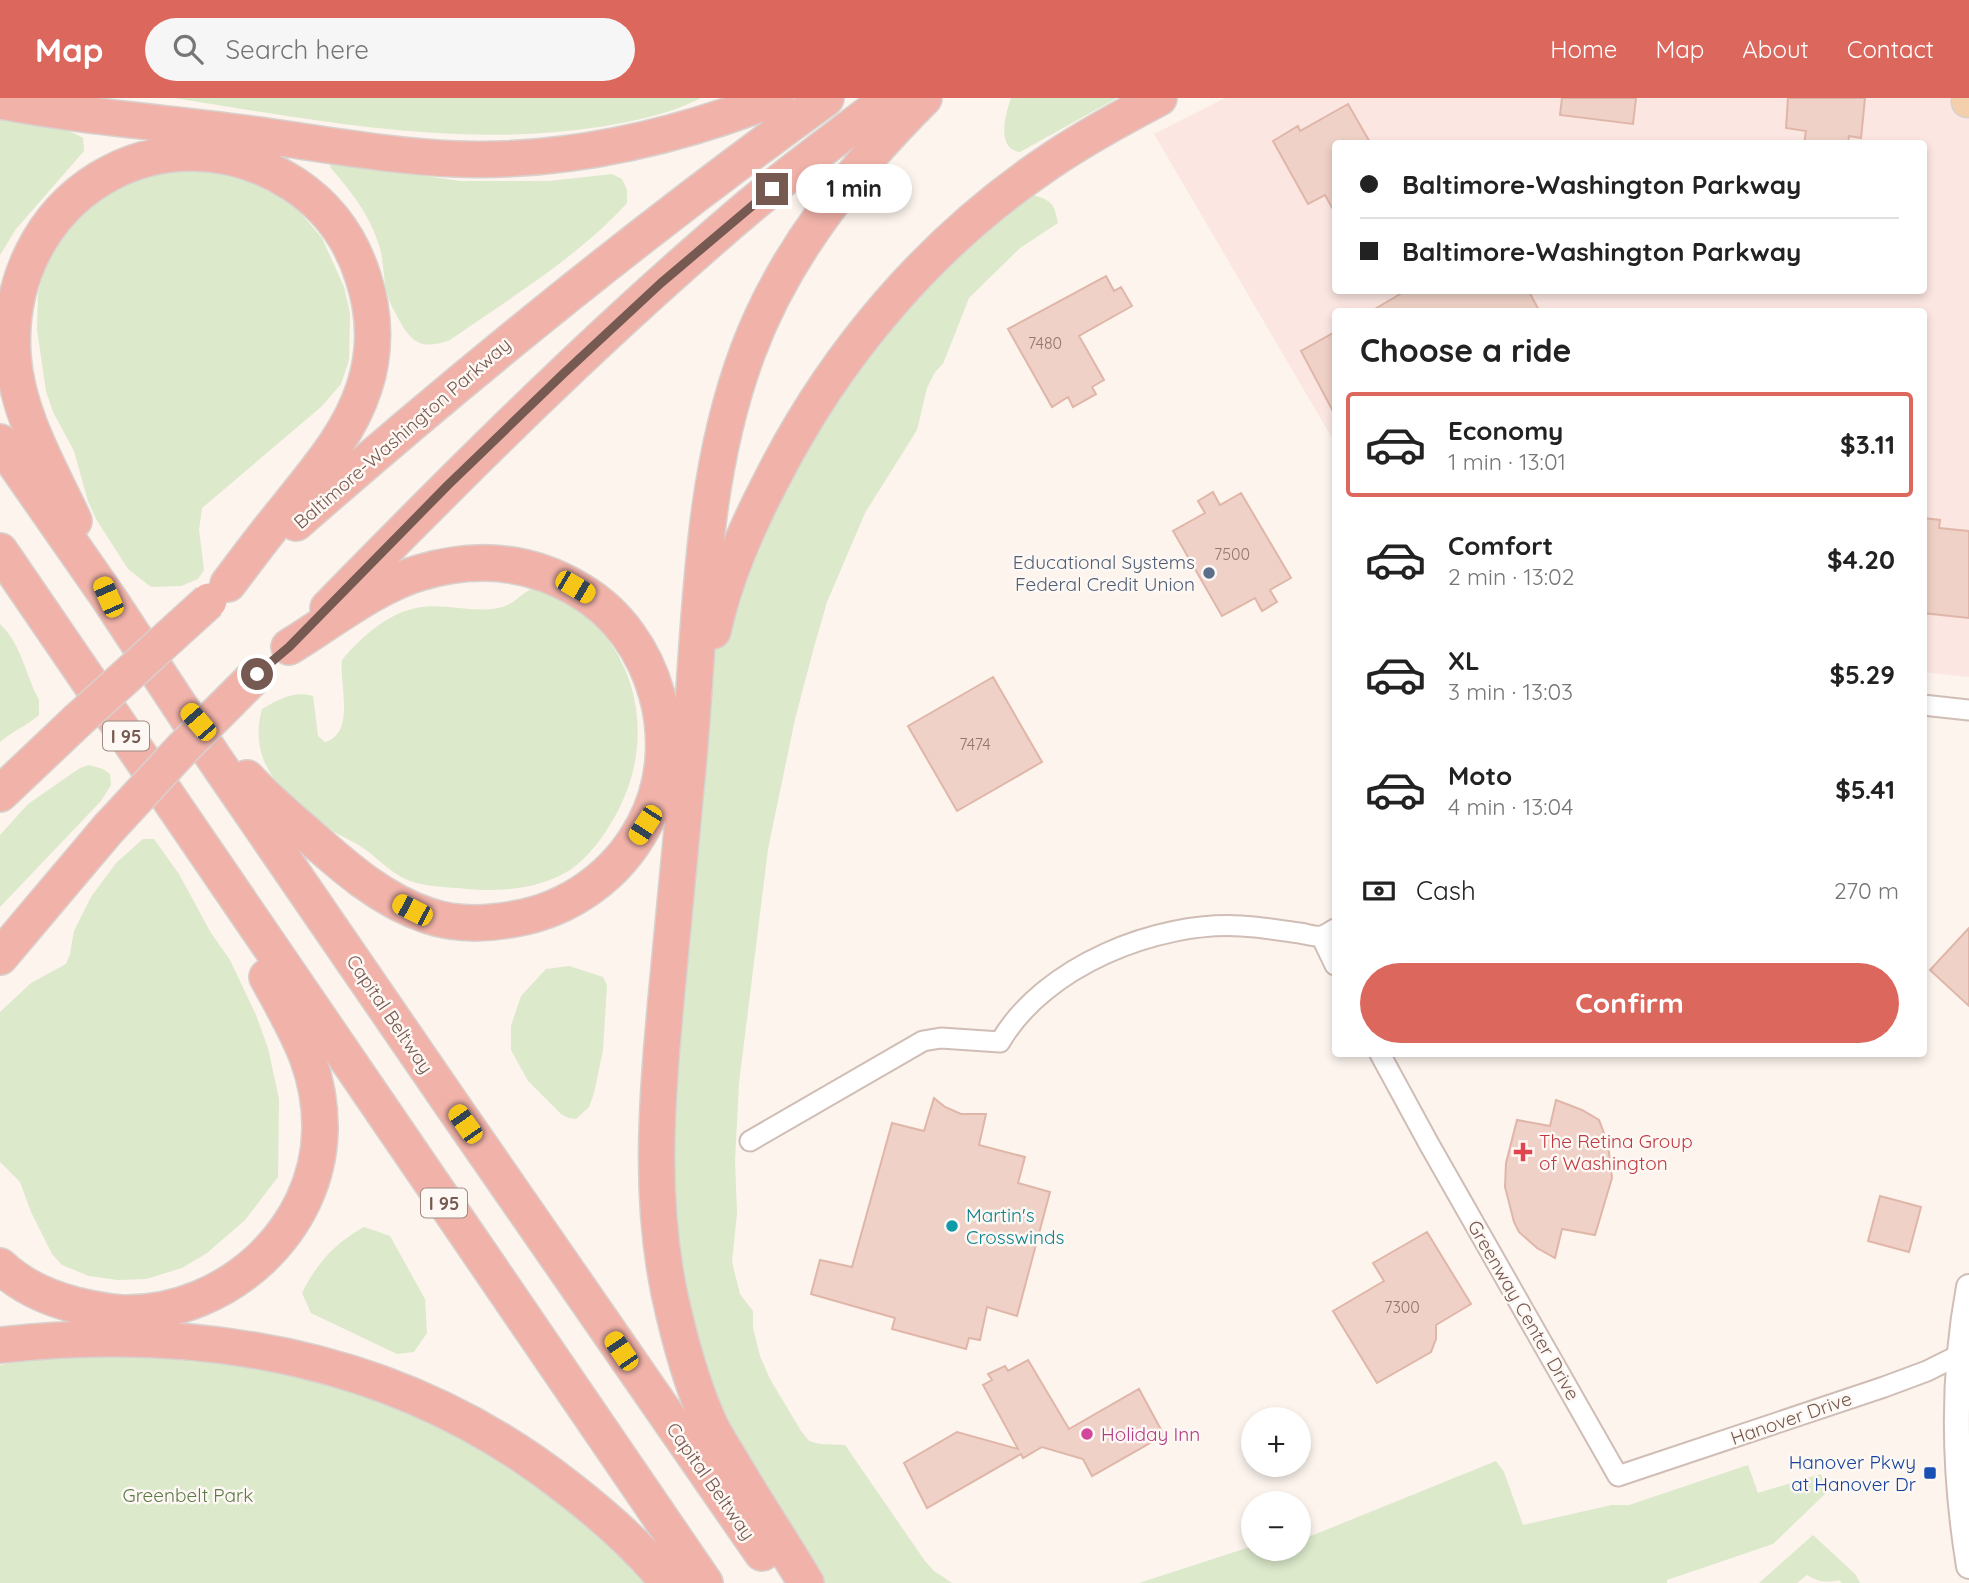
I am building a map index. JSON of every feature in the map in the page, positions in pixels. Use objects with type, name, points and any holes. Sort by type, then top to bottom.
[{"type":"highway","points":[[0,101],[456,159],[557,155],[612,148],[720,120],[776,98]]},
{"type":"highway","name":"Baltimore-Washington Parkway","points":[[0,794],[218,592],[398,433],[523,330],[729,169],[826,98]]},
{"type":"highway","points":[[4,955],[108,829],[183,748],[257,674],[289,647],[448,485],[661,283],[753,204],[890,98]]},
{"type":"highway","points":[[806,1583],[713,1430],[696,1391],[664,1268],[658,1219],[656,1130],[703,568],[715,468],[732,402],[749,348],[800,248],[844,187],[890,131],[924,98]]},
{"type":"highway","points":[[691,730],[717,612],[737,554],[785,452],[851,350],[892,300],[940,250],[992,205],[1048,162],[1104,127],[1159,98]]},
{"type":"highway","points":[[108,597],[25,413],[13,359],[13,307],[27,259],[40,234],[78,192],[110,172],[146,158],[190,152],[235,158],[258,165],[301,189],[319,204],[347,240],[359,263],[371,310],[373,337],[371,363],[352,419],[311,479],[218,592]]},
{"type":"highway","name":"Capital Beltway","points":[[0,442],[699,1464],[784,1583]]},
{"type":"highway","name":"I 95","points":[[0,551],[705,1583]]},
{"type":"highway","points":[[166,685],[263,796],[330,854],[381,893],[431,917],[454,922],[497,922],[549,911],[588,889],[604,876],[621,859],[645,825],[656,798],[663,751],[663,726],[657,692],[637,648],[611,614],[592,597],[558,577],[520,565],[482,562],[451,565],[417,573],[379,591],[289,647]]},
{"type":"highway","points":[[0,593],[68,650]]},
{"type":"highway","points":[[0,774],[52,728],[77,721]]},
{"type":"highway","points":[[0,1266],[8,1274],[34,1289],[62,1301],[93,1309],[127,1313],[163,1309],[193,1301],[224,1287],[250,1268],[272,1248],[306,1198],[314,1175],[320,1129],[314,1078],[308,1054],[184,822]]},
{"type":"highway","points":[[0,1345],[74,1339],[183,1340],[263,1350],[361,1376],[412,1395],[509,1445],[584,1500],[621,1533],[668,1583]]},
{"type":"street","points":[[1927,705],[1969,710]]},
{"type":"street","points":[[750,1141],[923,1041],[941,1038],[1000,1042],[1022,1012],[1049,988],[1068,974],[1134,941],[1167,932],[1242,926],[1328,932],[1332,951]]},
{"type":"street","name":"Greenway Center Drive","points":[[1382,1057],[1618,1476]]},
{"type":"street","points":[[1969,1287],[1957,1403],[1958,1480],[1969,1566]]},
{"type":"street","name":"Hanover Drive","points":[[1618,1476],[1927,1371],[1965,1343]]},
{"type":"shaded area","points":[[1225,98],[1969,98],[1969,677],[1927,672],[1927,308],[1332,308],[1332,438],[1154,134]]},
{"type":"green space","points":[[174,98],[701,98],[664,113],[612,125],[545,133],[492,135],[333,123]]},
{"type":"green space","points":[[1011,98],[1117,98],[1020,152],[1012,149],[1005,138],[1005,121]]},
{"type":"green space","points":[[0,120],[32,122],[64,129],[83,138],[84,151],[16,229],[0,255]]},
{"type":"green space","points":[[332,162],[460,181],[549,181],[612,174],[622,179],[627,190],[627,203],[587,242],[520,292],[450,340],[425,344],[408,334],[393,309],[387,293],[381,251],[375,234],[359,203],[330,167]]},
{"type":"green space","points":[[213,170],[249,182],[293,204],[322,238],[344,287],[350,313],[349,360],[341,384],[321,407],[202,508],[199,530],[204,570],[198,579],[181,586],[151,587],[128,569],[96,519],[74,451],[53,412],[46,391],[37,330],[38,294],[45,264],[62,228],[92,199],[157,171]]},
{"type":"green space","points":[[1033,195],[1051,204],[1058,223],[1020,248],[969,298],[943,364],[935,372],[927,388],[917,430],[865,513],[827,602],[795,719],[768,849],[739,1083],[735,1161],[737,1213],[732,1262],[740,1294],[753,1311],[753,1328],[760,1356],[770,1379],[801,1431],[809,1441],[845,1445],[925,1561],[952,1583],[807,1583],[713,1430],[658,1219],[717,612],[760,502],[940,250]]},
{"type":"green space","points":[[540,587],[572,605],[598,627],[617,654],[631,684],[637,717],[637,751],[629,785],[605,832],[577,865],[546,881],[520,888],[467,889],[417,883],[396,873],[364,848],[321,825],[279,786],[263,759],[259,744],[262,709],[293,695],[313,696],[318,736],[325,742],[335,737],[343,718],[342,660],[377,626],[410,609],[422,607],[479,610],[498,608]]},
{"type":"green space","points":[[0,624],[13,641],[22,660],[39,700],[39,715],[0,742]]},
{"type":"green space","points":[[89,765],[110,774],[111,785],[101,801],[0,907],[0,835],[28,804],[80,768]]},
{"type":"green space","points":[[143,839],[154,839],[179,874],[211,933],[230,960],[256,1015],[268,1048],[279,1099],[278,1177],[245,1220],[207,1253],[182,1268],[146,1279],[118,1280],[89,1276],[62,1265],[52,1254],[31,1212],[20,1182],[0,1162],[0,1012],[31,983],[66,964],[74,931],[91,897],[116,863]]},
{"type":"green space","points":[[569,966],[603,977],[607,985],[603,1050],[594,1093],[589,1107],[576,1119],[561,1114],[528,1081],[511,1050],[511,1026],[521,996],[546,969]]},
{"type":"green space","points":[[364,1227],[390,1236],[425,1299],[427,1333],[414,1352],[397,1354],[311,1313],[302,1293],[328,1255]]},
{"type":"green space","name":"Greenbelt Park","points":[[182,1356],[261,1368],[309,1378],[409,1409],[544,1484],[656,1583],[0,1583],[0,1365],[31,1359]]},
{"type":"green space","points":[[1496,1461],[1504,1472],[1523,1525],[1612,1505],[1629,1505],[1748,1465],[1758,1493],[1821,1474],[1827,1492],[1773,1544],[1667,1580],[1667,1583],[1139,1583],[1241,1550],[1241,1561],[1311,1561],[1311,1536]]},
{"type":"green space","points":[[1813,1535],[1856,1575],[1860,1583],[1822,1581],[1807,1575],[1797,1583],[1759,1583]]},
{"type":"building","points":[[1562,98],[1636,98],[1633,124],[1560,115]]},
{"type":"building","points":[[1788,98],[1865,98],[1861,138],[1849,136],[1848,140],[1805,140],[1806,131],[1786,128]]},
{"type":"building","points":[[1348,104],[1369,140],[1332,140],[1332,208],[1325,195],[1308,204],[1273,141],[1298,126],[1300,131]]},
{"type":"building","points":[[1106,276],[1114,291],[1121,287],[1132,306],[1079,336],[1104,380],[1092,387],[1096,394],[1073,407],[1068,397],[1052,407],[1008,329]]},
{"type":"building","points":[[1400,294],[1530,294],[1538,308],[1377,308]]},
{"type":"building","points":[[1332,334],[1332,409],[1301,351]]},
{"type":"building","points":[[1213,492],[1220,505],[1241,493],[1291,578],[1270,590],[1277,602],[1262,611],[1255,598],[1222,616],[1173,531],[1205,513],[1198,501]]},
{"type":"building","points":[[1927,518],[1940,520],[1939,528],[1969,531],[1969,618],[1927,613]]},
{"type":"building","points":[[993,677],[1042,762],[957,811],[908,726]]},
{"type":"building","points":[[1969,928],[1969,1006],[1930,970]]},
{"type":"building","name":"Martin's Crosswinds","points":[[934,1098],[945,1107],[961,1114],[986,1114],[979,1145],[1025,1157],[1018,1183],[1050,1192],[1017,1316],[987,1307],[980,1340],[969,1338],[966,1349],[892,1329],[895,1318],[811,1294],[820,1260],[852,1267],[892,1123],[924,1131]]},
{"type":"building","points":[[1556,1100],[1599,1120],[1608,1144],[1612,1178],[1595,1235],[1562,1229],[1555,1258],[1537,1248],[1519,1232],[1505,1187],[1506,1163],[1517,1120],[1550,1126]]},
{"type":"building","points":[[1880,1196],[1921,1207],[1909,1252],[1868,1241]]},
{"type":"building","points":[[1427,1232],[1471,1304],[1436,1325],[1436,1339],[1431,1352],[1377,1383],[1333,1311],[1384,1281],[1373,1263]]},
{"type":"building","name":"Holiday Inn","points":[[1028,1360],[1069,1429],[1139,1389],[1164,1435],[1092,1476],[1083,1459],[1042,1447],[1023,1458],[1021,1454],[927,1508],[904,1463],[957,1432],[1018,1449],[983,1385],[992,1380],[988,1374],[1005,1366],[1008,1371]]},
{"type":"place","name":"Educational Systems Federal Credit Union","points":[[1209,573]]},
{"type":"place","name":"The Retina Group of Washington","points":[[1523,1152]]},
{"type":"place","name":"Martin's Crosswinds","points":[[952,1226]]},
{"type":"place","name":"Holiday Inn","points":[[1087,1434]]},
{"type":"place","name":"Hanover Pkwy at Hanover Dr","points":[[1930,1473]]},
{"type":"route","points":[[257,674],[289,647],[448,485],[563,374],[661,283],[772,189]]}]
